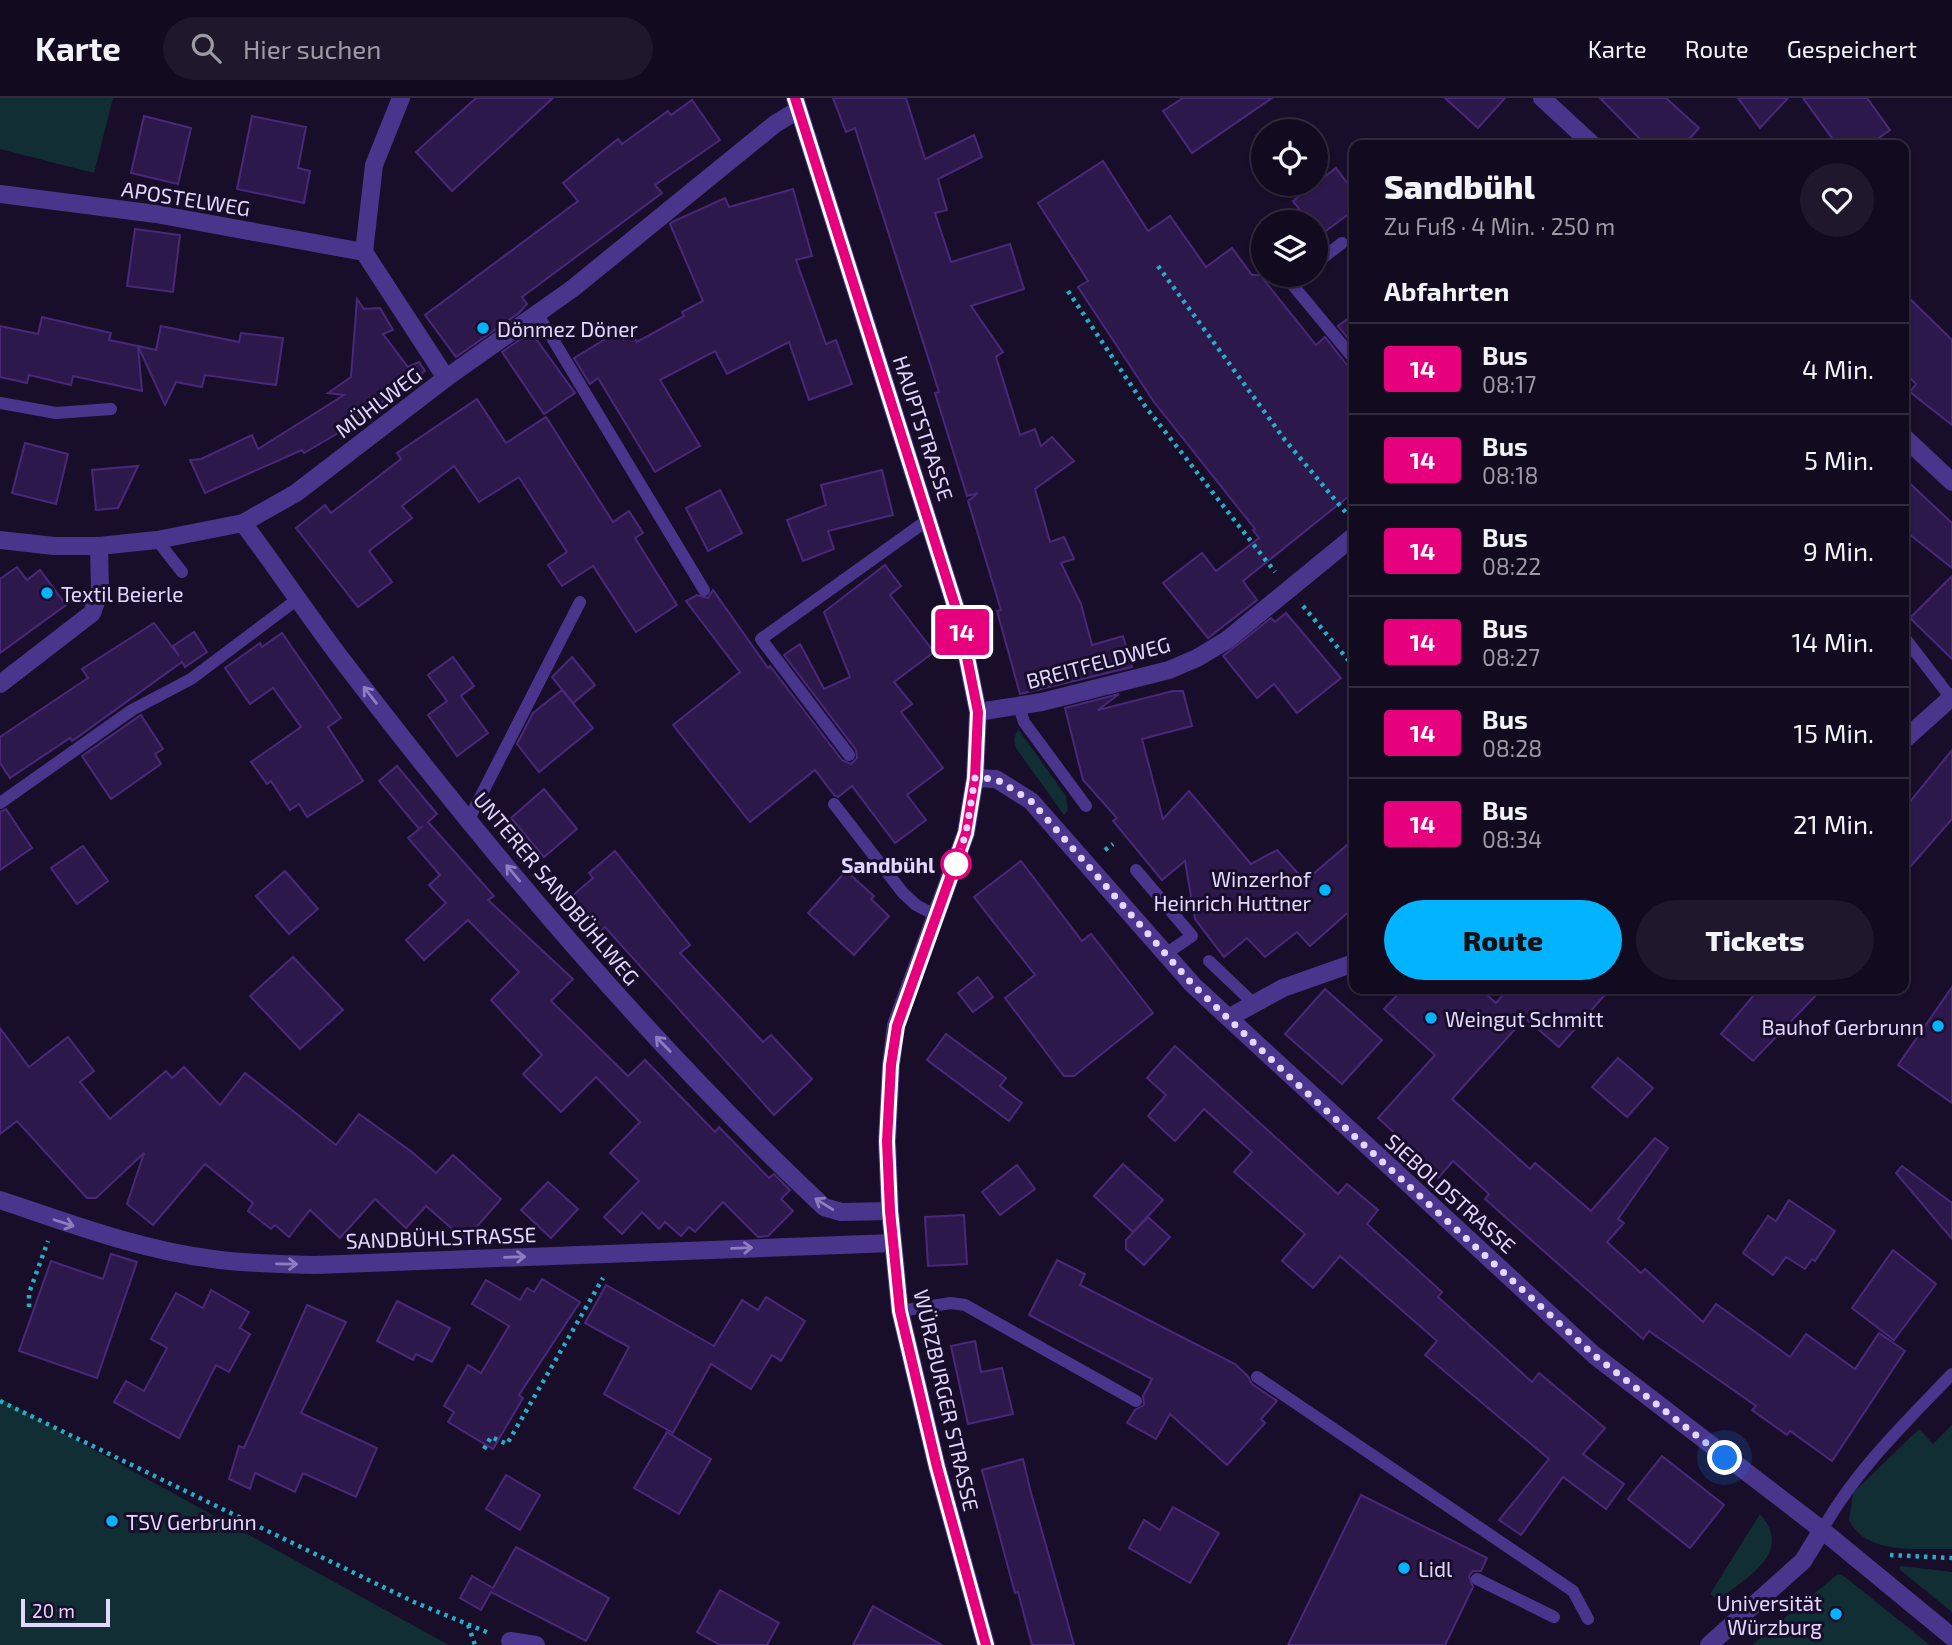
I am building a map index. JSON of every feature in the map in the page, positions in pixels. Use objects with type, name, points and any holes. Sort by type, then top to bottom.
[{"type":"street","points":[[401,98],[374,165],[363,252],[446,378]]},
{"type":"street","points":[[1542,98],[1588,140]]},
{"type":"street","name":"MÜHLWEG","points":[[0,540],[54,546],[99,546],[157,540],[243,523],[296,493],[446,378],[537,313],[797,104]]},
{"type":"street","name":"HAUPTSTRASSE","points":[[797,104],[959,618],[978,712],[975,778]]},
{"type":"street","name":"APOSTELWEG","points":[[0,194],[156,215],[363,252]]},
{"type":"street","points":[[1909,442],[1952,482]]},
{"type":"street","name":"UNTERER SANDBÜHLWEG","points":[[243,523],[338,653],[469,819],[629,1009],[824,1207],[841,1212],[890,1211]]},
{"type":"street","name":"BREITFELDWEG","points":[[978,712],[1020,706],[1169,670],[1197,658],[1227,640],[1349,540]]},
{"type":"street","points":[[0,684],[92,613],[100,591],[99,546]]},
{"type":"street","points":[[1909,736],[1952,697]]},
{"type":"street","name":"WÜRZBURGER STRASSE","points":[[975,778],[966,833],[937,916],[905,995],[892,1047],[887,1141],[892,1243],[900,1311],[937,1467],[986,1645]]},
{"type":"street","name":"SIEBOLDSTRASSE","points":[[975,778],[996,779],[1031,801],[1193,985],[1594,1355],[1822,1530],[1952,1637]]},
{"type":"street","points":[[1230,1017],[1252,1002],[1349,965]]},
{"type":"street","name":"SANDBÜHLSTRASSE","points":[[0,1200],[56,1220],[211,1259],[262,1264],[315,1265],[892,1243]]},
{"type":"street","points":[[1709,1645],[1803,1561],[1822,1530]]},
{"type":"street","points":[[510,1642],[536,1645]]},
{"type":"lane","points":[[1328,254],[1342,243]]},
{"type":"lane","points":[[1294,287],[1349,353]]},
{"type":"lane","points":[[537,313],[704,590]]},
{"type":"lane","points":[[0,403],[56,412],[111,409]]},
{"type":"lane","points":[[849,755],[761,639],[929,519]]},
{"type":"lane","points":[[157,540],[182,572]]},
{"type":"lane","points":[[0,803],[132,710],[191,679],[299,598]]},
{"type":"lane","points":[[469,819],[580,601]]},
{"type":"lane","points":[[1909,643],[1952,697]]},
{"type":"lane","points":[[1020,706],[1024,722],[1086,806]]},
{"type":"lane","points":[[834,804],[904,893],[916,905],[937,916]]},
{"type":"lane","points":[[1136,870],[1192,936],[1167,953]]},
{"type":"lane","points":[[1209,961],[1252,1002]]},
{"type":"lane","points":[[900,1311],[951,1303],[965,1305],[1136,1401]]},
{"type":"lane","points":[[1822,1530],[1842,1495],[1864,1465],[1952,1374]]},
{"type":"lane","points":[[1257,1377],[1573,1591],[1588,1619]]},
{"type":"lane","points":[[1477,1578],[1554,1617]]},
{"type":"path","points":[[1158,266],[1285,440],[1349,516]]},
{"type":"path","points":[[1068,290],[1145,406],[1289,590],[1349,661]]},
{"type":"path","points":[[1104,850],[1113,844]]},
{"type":"path","points":[[29,1307],[29,1293],[56,1220]]},
{"type":"path","points":[[484,1449],[491,1437],[507,1444],[618,1253]]},
{"type":"path","points":[[0,1401],[414,1602],[467,1624],[475,1645]]},
{"type":"path","points":[[1854,1557],[1870,1554],[1952,1558]]},
{"type":"green space","points":[[0,98],[113,98],[94,173],[0,149]]},
{"type":"green space","points":[[1018,729],[1066,796],[1068,810],[1064,815],[1016,748],[1014,739]]},
{"type":"green space","name":"TSV Gerbrunn","points":[[0,1398],[447,1644],[448,1645],[0,1645]]},
{"type":"green space","points":[[1952,1425],[1952,1549],[1894,1548],[1868,1540],[1857,1532],[1849,1520],[1853,1493],[1919,1429],[1933,1444]]},
{"type":"green space","points":[[1760,1514],[1769,1528],[1772,1541],[1769,1552],[1753,1573],[1718,1600],[1710,1594]]},
{"type":"green space","points":[[1901,1566],[1952,1572],[1952,1612],[1899,1569]]},
{"type":"green space","name":"Universität Würzburg","points":[[1838,1574],[1845,1577],[1930,1645],[1752,1645]]},
{"type":"building","points":[[476,98],[553,98],[452,191],[416,152]]},
{"type":"building","points":[[833,98],[906,98],[925,159],[974,135],[982,157],[938,179],[947,210],[935,213],[951,262],[1010,244],[1024,289],[971,306],[1003,352],[996,357],[1020,435],[1035,429],[1041,446],[1052,437],[1074,461],[1035,489],[1050,542],[1064,537],[1074,559],[1061,563],[1081,604],[1092,645],[1123,636],[1132,667],[1020,694],[997,611],[1001,610],[968,501],[978,493],[967,496],[935,393],[939,392],[855,128],[846,132]]},
{"type":"building","points":[[1183,98],[1272,98],[1192,153],[1163,111]]},
{"type":"building","points":[[1445,98],[1505,98],[1478,128]]},
{"type":"building","points":[[1600,98],[1666,98],[1699,128],[1688,140],[1641,140]]},
{"type":"building","points":[[1738,98],[1788,98],[1760,128]]},
{"type":"building","points":[[1803,98],[1867,98],[1890,130],[1876,140],[1833,140]]},
{"type":"building","points":[[692,100],[720,140],[655,185],[662,193],[522,297],[527,304],[519,313],[456,357],[425,315],[578,201],[563,183],[618,139],[622,144],[668,111],[671,115]]},
{"type":"building","points":[[144,116],[191,128],[178,184],[131,173]]},
{"type":"building","points":[[252,116],[306,127],[298,168],[310,171],[304,203],[237,189]]},
{"type":"building","points":[[1103,161],[1148,231],[1170,216],[1206,267],[1232,248],[1251,274],[1251,287],[1270,287],[1316,345],[1325,337],[1349,366],[1349,496],[1243,581],[1257,600],[1208,638],[1163,583],[1202,553],[1216,571],[1259,538],[1253,530],[1255,529],[1154,402],[1078,287],[1088,281],[1038,203]]},
{"type":"building","points":[[1336,168],[1349,185],[1349,214],[1328,229],[1328,210],[1300,210],[1293,201],[1300,196],[1328,196],[1328,174]]},
{"type":"building","points":[[793,189],[812,256],[796,260],[826,344],[836,340],[852,384],[809,400],[789,342],[727,374],[715,351],[660,380],[700,446],[655,472],[598,378],[590,384],[574,358],[627,326],[637,342],[684,316],[682,312],[703,301],[670,224],[672,222],[725,198],[729,207]]},
{"type":"building","points":[[135,229],[180,235],[173,292],[127,286]]},
{"type":"building","points":[[1909,298],[1952,340],[1952,425],[1910,392],[1916,384],[1909,377]]},
{"type":"building","points":[[357,299],[364,309],[380,308],[393,330],[383,334],[408,367],[419,362],[425,371],[340,432],[304,453],[302,450],[205,493],[190,460],[201,459],[252,435],[258,449],[344,395],[328,393],[351,377]]},
{"type":"building","points":[[42,317],[111,333],[109,340],[138,346],[142,391],[73,376],[71,385],[29,375],[27,383],[0,377],[0,326],[38,334]]},
{"type":"building","points":[[1349,318],[1349,340],[1338,326]]},
{"type":"building","points":[[161,326],[239,342],[241,333],[283,338],[276,385],[205,375],[202,387],[176,382],[165,405],[138,346],[156,350]]},
{"type":"building","points":[[531,332],[575,393],[544,414],[502,352]]},
{"type":"building","points":[[477,399],[506,443],[546,417],[613,522],[629,511],[643,533],[635,538],[677,605],[636,632],[593,566],[562,586],[548,565],[567,552],[519,477],[479,502],[454,466],[402,506],[412,518],[369,551],[392,582],[358,607],[296,528],[325,505],[331,513],[401,459],[397,453]]},
{"type":"building","points":[[25,443],[68,454],[56,504],[12,493]]},
{"type":"building","points":[[138,466],[118,508],[96,510],[92,470]]},
{"type":"building","points":[[882,470],[893,515],[828,531],[834,549],[803,561],[787,520],[826,505],[821,485]]},
{"type":"building","points":[[1909,483],[1952,523],[1952,568],[1909,534]]},
{"type":"building","points":[[720,490],[742,533],[708,551],[686,508]]},
{"type":"building","points":[[885,565],[901,586],[890,595],[934,652],[894,682],[912,704],[901,712],[943,768],[907,795],[926,820],[895,843],[852,786],[838,797],[815,770],[750,822],[673,725],[740,672],[686,601],[697,595],[708,598],[713,590],[768,668],[770,666],[842,760],[851,764],[857,758],[856,750],[784,655],[800,644],[824,689],[850,677],[824,612]]},
{"type":"building","points":[[17,567],[27,580],[40,570],[66,605],[0,653],[0,579]]},
{"type":"building","points":[[1952,576],[1952,659],[1910,618]]},
{"type":"building","points":[[1286,613],[1341,678],[1297,713],[1274,684],[1257,698],[1223,656],[1271,618],[1275,622]]},
{"type":"building","points":[[154,623],[179,656],[173,646],[194,632],[207,652],[185,667],[182,662],[72,741],[70,738],[10,778],[0,763],[0,737],[88,678],[82,669]]},
{"type":"building","points":[[282,633],[341,718],[328,727],[363,781],[307,817],[299,804],[290,810],[271,781],[267,784],[251,762],[301,727],[273,688],[250,704],[225,668],[260,643],[262,647]]},
{"type":"building","points":[[453,657],[474,686],[461,696],[488,733],[457,756],[428,715],[447,701],[428,675]]},
{"type":"building","points":[[572,657],[595,685],[573,703],[552,677]]},
{"type":"building","points":[[562,690],[593,728],[539,772],[517,744],[533,713]]},
{"type":"building","points":[[1173,691],[1183,691],[1192,726],[1142,739],[1163,819],[1189,791],[1251,864],[1277,850],[1305,881],[1349,843],[1349,911],[1310,946],[1297,932],[1265,957],[1247,938],[1224,957],[1195,919],[1185,861],[1162,880],[1113,821],[1117,818],[1083,780],[1065,708],[1119,694],[1098,710]]},
{"type":"building","points":[[141,715],[163,749],[155,754],[161,764],[111,799],[82,756]]},
{"type":"building","points":[[1952,750],[1952,819],[1909,868],[1909,803]]},
{"type":"building","points":[[397,766],[437,814],[428,822],[494,896],[488,900],[573,979],[551,1001],[628,1076],[645,1060],[715,1132],[719,1127],[769,1178],[774,1174],[790,1190],[781,1199],[793,1211],[768,1236],[758,1237],[723,1202],[695,1232],[689,1227],[681,1236],[665,1222],[659,1229],[642,1212],[622,1234],[604,1217],[639,1181],[610,1153],[640,1122],[596,1077],[561,1112],[523,1074],[542,1055],[491,1000],[519,972],[468,920],[424,960],[406,940],[446,903],[429,885],[440,875],[408,838],[423,826],[419,829],[379,781]]},
{"type":"building","points":[[544,789],[577,829],[544,857],[511,818]]},
{"type":"building","points":[[6,809],[32,848],[0,870],[0,812]]},
{"type":"building","points":[[83,846],[108,881],[77,904],[51,868]]},
{"type":"building","points":[[615,851],[690,945],[680,953],[763,1042],[771,1035],[812,1079],[774,1115],[605,927],[601,930],[572,896],[593,878],[589,873]]},
{"type":"building","points":[[1021,861],[1082,941],[1091,934],[1153,1013],[1074,1076],[1064,1076],[1005,998],[1035,975],[974,897]]},
{"type":"building","points":[[285,871],[318,909],[289,934],[256,896]]},
{"type":"building","points":[[846,871],[874,896],[871,899],[889,916],[854,955],[808,913]]},
{"type":"building","points":[[293,957],[343,1010],[300,1049],[250,996]]},
{"type":"building","points":[[978,977],[993,997],[973,1012],[958,993]]},
{"type":"building","name":"Bauhof Gerbrunn","points":[[1952,987],[1952,1103],[1898,1065]]},
{"type":"building","points":[[1325,989],[1382,1040],[1342,1084],[1285,1034]]},
{"type":"building","points":[[1398,994],[1486,994],[1496,1003],[1504,994],[1606,994],[1559,1047],[1525,1018],[1452,1099],[1530,1169],[1535,1163],[1591,1211],[1655,1138],[1668,1148],[1618,1219],[1624,1223],[1607,1242],[1641,1273],[1645,1269],[1703,1322],[1716,1304],[1790,1357],[1806,1334],[1855,1369],[1879,1333],[1905,1351],[1832,1461],[1790,1431],[1787,1435],[1752,1410],[1756,1406],[1649,1331],[1643,1339],[1485,1199],[1489,1194],[1453,1161],[1438,1178],[1417,1159],[1420,1156],[1378,1118],[1435,1055],[1384,1009]]},
{"type":"building","points":[[1755,994],[1817,994],[1753,1061],[1721,1034]]},
{"type":"building","points":[[0,1028],[29,1067],[68,1037],[94,1071],[80,1082],[110,1119],[166,1071],[172,1078],[184,1067],[220,1105],[245,1073],[336,1145],[359,1114],[436,1173],[453,1155],[501,1199],[465,1240],[426,1206],[406,1228],[375,1199],[340,1238],[310,1210],[289,1237],[275,1225],[271,1229],[248,1211],[253,1203],[205,1164],[153,1225],[127,1204],[144,1153],[96,1198],[87,1198],[17,1121],[0,1134]]},
{"type":"building","points":[[946,1034],[1006,1078],[1000,1086],[1022,1103],[1009,1121],[927,1060]]},
{"type":"building","points":[[1175,1046],[1338,1194],[1347,1184],[1378,1210],[1367,1224],[1442,1292],[1438,1297],[1532,1382],[1539,1373],[1605,1428],[1583,1454],[1624,1484],[1606,1509],[1563,1477],[1521,1535],[1499,1520],[1549,1459],[1425,1355],[1437,1341],[1340,1256],[1313,1288],[1282,1261],[1305,1234],[1234,1172],[1252,1152],[1204,1109],[1175,1141],[1148,1116],[1166,1095],[1147,1078]]},
{"type":"building","points":[[1618,1058],[1653,1088],[1627,1117],[1592,1087]]},
{"type":"building","points":[[1123,1164],[1163,1200],[1133,1232],[1094,1196]]},
{"type":"building","points":[[1017,1165],[1035,1189],[1000,1215],[982,1192]]},
{"type":"building","points":[[1902,1166],[1952,1203],[1952,1239],[1896,1173]]},
{"type":"building","points":[[548,1182],[578,1209],[551,1238],[521,1210]]},
{"type":"building","points":[[1789,1200],[1835,1231],[1815,1261],[1812,1259],[1805,1269],[1786,1257],[1773,1275],[1743,1253],[1768,1216],[1776,1221]]},
{"type":"building","points":[[964,1215],[967,1264],[928,1266],[925,1217]]},
{"type":"building","points":[[1148,1217],[1170,1237],[1144,1265],[1126,1249],[1126,1240]]},
{"type":"building","points":[[1893,1250],[1936,1284],[1894,1340],[1852,1308]]},
{"type":"building","points":[[111,1254],[137,1262],[97,1378],[19,1351],[51,1261],[103,1279]]},
{"type":"building","points":[[1057,1260],[1085,1274],[1080,1285],[1235,1364],[1248,1376],[1252,1384],[1277,1401],[1261,1419],[1265,1423],[1227,1465],[1170,1414],[1156,1439],[1127,1423],[1135,1410],[1144,1405],[1143,1396],[1152,1379],[1029,1315]]},
{"type":"building","points":[[542,1279],[580,1302],[519,1395],[523,1398],[493,1449],[448,1422],[454,1412],[444,1406],[468,1365],[481,1373],[509,1326],[472,1304],[486,1280],[520,1300],[527,1288],[534,1292]]},
{"type":"building","points":[[606,1285],[714,1346],[742,1300],[758,1310],[766,1297],[805,1321],[781,1361],[772,1355],[751,1389],[711,1364],[673,1433],[604,1394],[629,1347],[585,1323]]},
{"type":"building","points":[[211,1290],[249,1312],[240,1328],[250,1334],[229,1372],[216,1365],[179,1438],[114,1402],[126,1381],[144,1391],[167,1348],[151,1339],[176,1293],[203,1308]]},
{"type":"building","points":[[397,1301],[450,1328],[432,1362],[416,1354],[413,1360],[377,1341]]},
{"type":"building","points":[[307,1305],[346,1322],[301,1413],[377,1448],[356,1497],[303,1473],[295,1492],[255,1473],[250,1489],[229,1479],[239,1446],[244,1448]]},
{"type":"building","points":[[975,1341],[981,1372],[1002,1368],[1013,1414],[968,1424],[951,1346]]},
{"type":"building","points":[[667,1432],[711,1459],[679,1514],[634,1488]]},
{"type":"building","points":[[1662,1456],[1724,1505],[1690,1548],[1628,1499]]},
{"type":"building","points":[[1023,1459],[1074,1645],[1032,1645],[1018,1592],[1015,1593],[982,1470]]},
{"type":"building","points":[[506,1475],[540,1495],[520,1530],[486,1509]]},
{"type":"building","name":"Lidl","points":[[1361,1495],[1487,1558],[1481,1571],[1473,1571],[1469,1576],[1473,1587],[1445,1645],[1288,1645]]},
{"type":"building","points":[[1173,1507],[1219,1533],[1190,1583],[1129,1548],[1144,1520],[1160,1530]]},
{"type":"building","points":[[516,1547],[609,1598],[586,1641],[491,1592],[481,1610],[460,1598],[472,1576],[493,1588]]},
{"type":"building","points":[[720,1590],[779,1623],[767,1645],[720,1645],[697,1632]]},
{"type":"building","points":[[873,1606],[942,1645],[853,1645]]},
{"type":"bus line","name":"14","points":[[795,98],[959,618],[978,712],[975,778],[966,833],[937,916],[905,995],[892,1047],[887,1141],[892,1243],[900,1311],[937,1467],[986,1645]]},
{"type":"place","name":"Dönmez Döner","points":[[483,328]]},
{"type":"place","name":"Textil Beierle","points":[[47,593]]},
{"type":"place","name":"Sandbühl","points":[[956,864]]},
{"type":"place","name":"Winzerhof Heinrich Huttner","points":[[1325,890]]},
{"type":"place","name":"Weingut Schmitt","points":[[1431,1018]]},
{"type":"place","name":"Bauhof Gerbrunn","points":[[1938,1026]]},
{"type":"place","name":"TSV Gerbrunn","points":[[112,1521]]},
{"type":"place","name":"Lidl","points":[[1404,1568]]},
{"type":"place","name":"Universität Würzburg","points":[[1836,1614]]},
{"type":"route","points":[[956,864],[966,833],[975,778],[996,779],[1031,801],[1193,985],[1230,1017],[1294,1081],[1594,1355],[1725,1458]]}]
